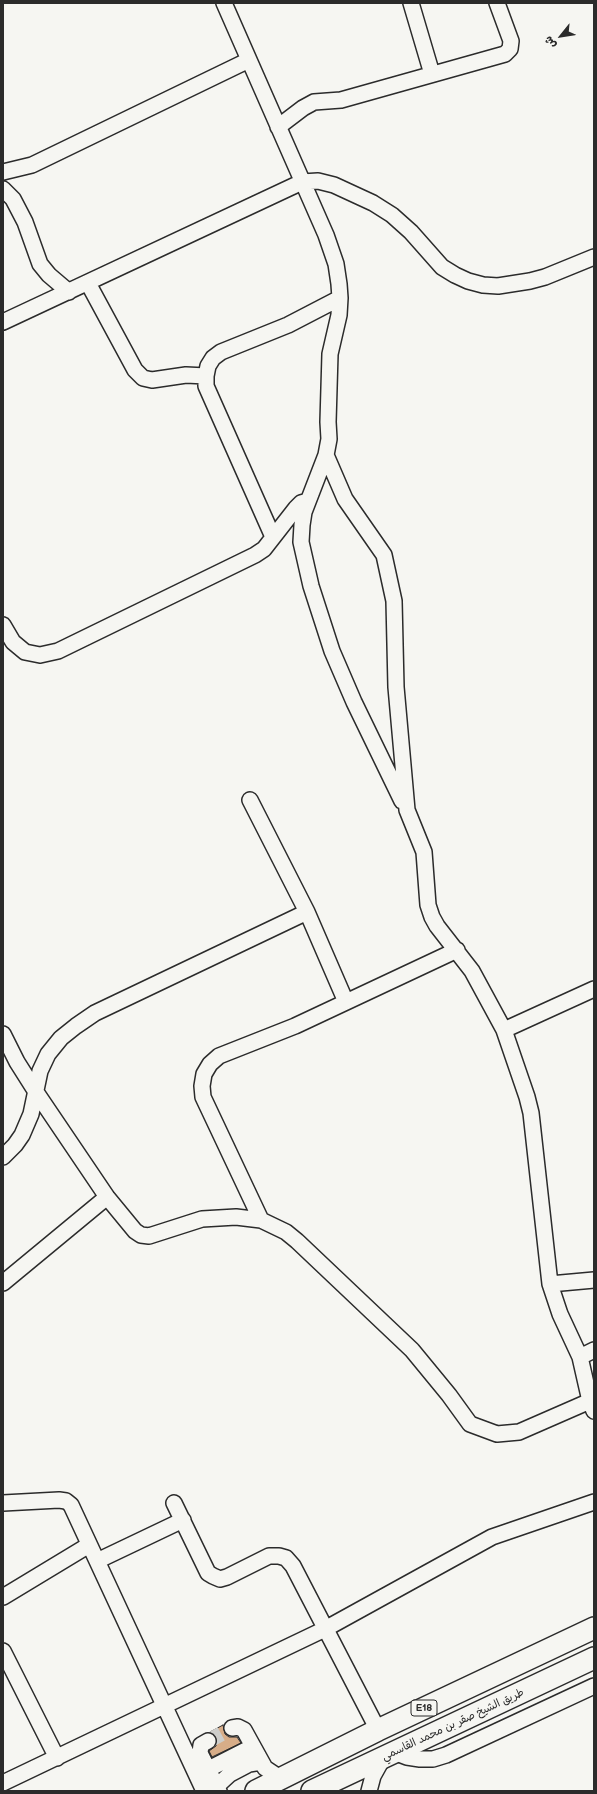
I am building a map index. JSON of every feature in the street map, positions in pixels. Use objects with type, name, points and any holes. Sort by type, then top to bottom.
[{"type":"highway","name":"E18","points":[[256,1791],[378,1730],[594,1628]]},
{"type":"highway","name":"طريق الشيخ صقر بن محمد القاسمي","points":[[314,1791],[594,1658]]},
{"type":"street","points":[[3,1034],[17,1062],[36,1092],[107,1197],[135,1231],[141,1235],[149,1236],[202,1219],[236,1217],[261,1220],[286,1232],[412,1350],[449,1395],[470,1424],[497,1434],[519,1432],[592,1406],[580,1357],[560,1314],[550,1284],[531,1113],[504,1030],[472,971],[432,917],[427,894],[424,852],[407,810],[354,702],[332,651],[318,611],[305,563],[301,542],[302,525],[308,501],[326,455],[329,439],[330,354],[338,315],[340,284],[336,264],[326,235],[224,3]]},
{"type":"street","points":[[411,3],[432,74]]},
{"type":"street","points":[[278,127],[303,108],[314,102],[341,100],[505,54],[510,49],[511,42],[497,3]]},
{"type":"street","points":[[3,172],[32,165],[249,60]]},
{"type":"street","points":[[3,322],[302,182],[318,181],[334,184],[373,203],[392,215],[411,232],[442,267],[468,281],[483,285],[498,286],[530,281],[545,277],[594,257]]},
{"type":"street","points":[[3,188],[13,199],[25,222],[40,264],[48,275],[69,292]]},
{"type":"street","points":[[88,283],[135,370],[143,378],[162,380],[177,376],[206,376]]},
{"type":"street","points":[[274,536],[206,386],[208,366],[213,358],[221,352],[288,325],[340,298]]},
{"type":"street","points":[[326,455],[345,499],[384,555],[386,562],[394,601],[396,687],[407,810]]},
{"type":"street","points":[[3,625],[13,642],[25,652],[40,655],[58,651],[247,560],[264,549],[296,508],[301,503],[308,501]]},
{"type":"street","points":[[250,800],[307,912],[346,1002]]},
{"type":"street","points":[[3,1157],[15,1145],[22,1135],[31,1114],[40,1071],[48,1054],[60,1038],[95,1013],[307,912]]},
{"type":"street","points":[[261,1220],[203,1097],[202,1086],[204,1074],[210,1064],[219,1056],[295,1026],[457,950]]},
{"type":"street","points":[[504,1030],[594,989]]},
{"type":"street","points":[[3,1283],[107,1197]]},
{"type":"street","points":[[550,1284],[594,1280]]},
{"type":"street","points":[[580,1357],[594,1350]]},
{"type":"street","points":[[3,1503],[59,1500],[66,1501],[70,1505],[164,1706],[213,1789],[230,1774],[249,1764],[261,1762]]},
{"type":"street","points":[[3,1783],[326,1629],[496,1535],[594,1502]]},
{"type":"street","points":[[174,1503],[208,1573],[213,1576],[220,1579],[227,1577],[269,1556],[286,1558],[293,1566],[378,1730]]},
{"type":"street","points":[[97,1561],[183,1520]]},
{"type":"street","points":[[3,1597],[89,1545]]},
{"type":"street","points":[[3,1651],[57,1758]]},
{"type":"street","points":[[369,1791],[373,1776],[388,1755],[420,1759],[433,1759],[446,1756],[594,1686]]},
{"type":"street","points":[[232,1728],[241,1728],[261,1762],[271,1772],[284,1778]]},
{"type":"street","points":[[202,1772],[200,1749],[202,1745],[208,1741]]},
{"type":"street","points":[[202,1772],[252,1747]]},
{"type":"building","points":[[223,1725],[225,1734],[229,1737],[237,1737],[241,1743],[212,1757],[209,1751],[216,1746],[217,1741],[216,1736],[210,1732]]},
{"type":"tunnel","points":[[208,1741],[232,1728]]}]
